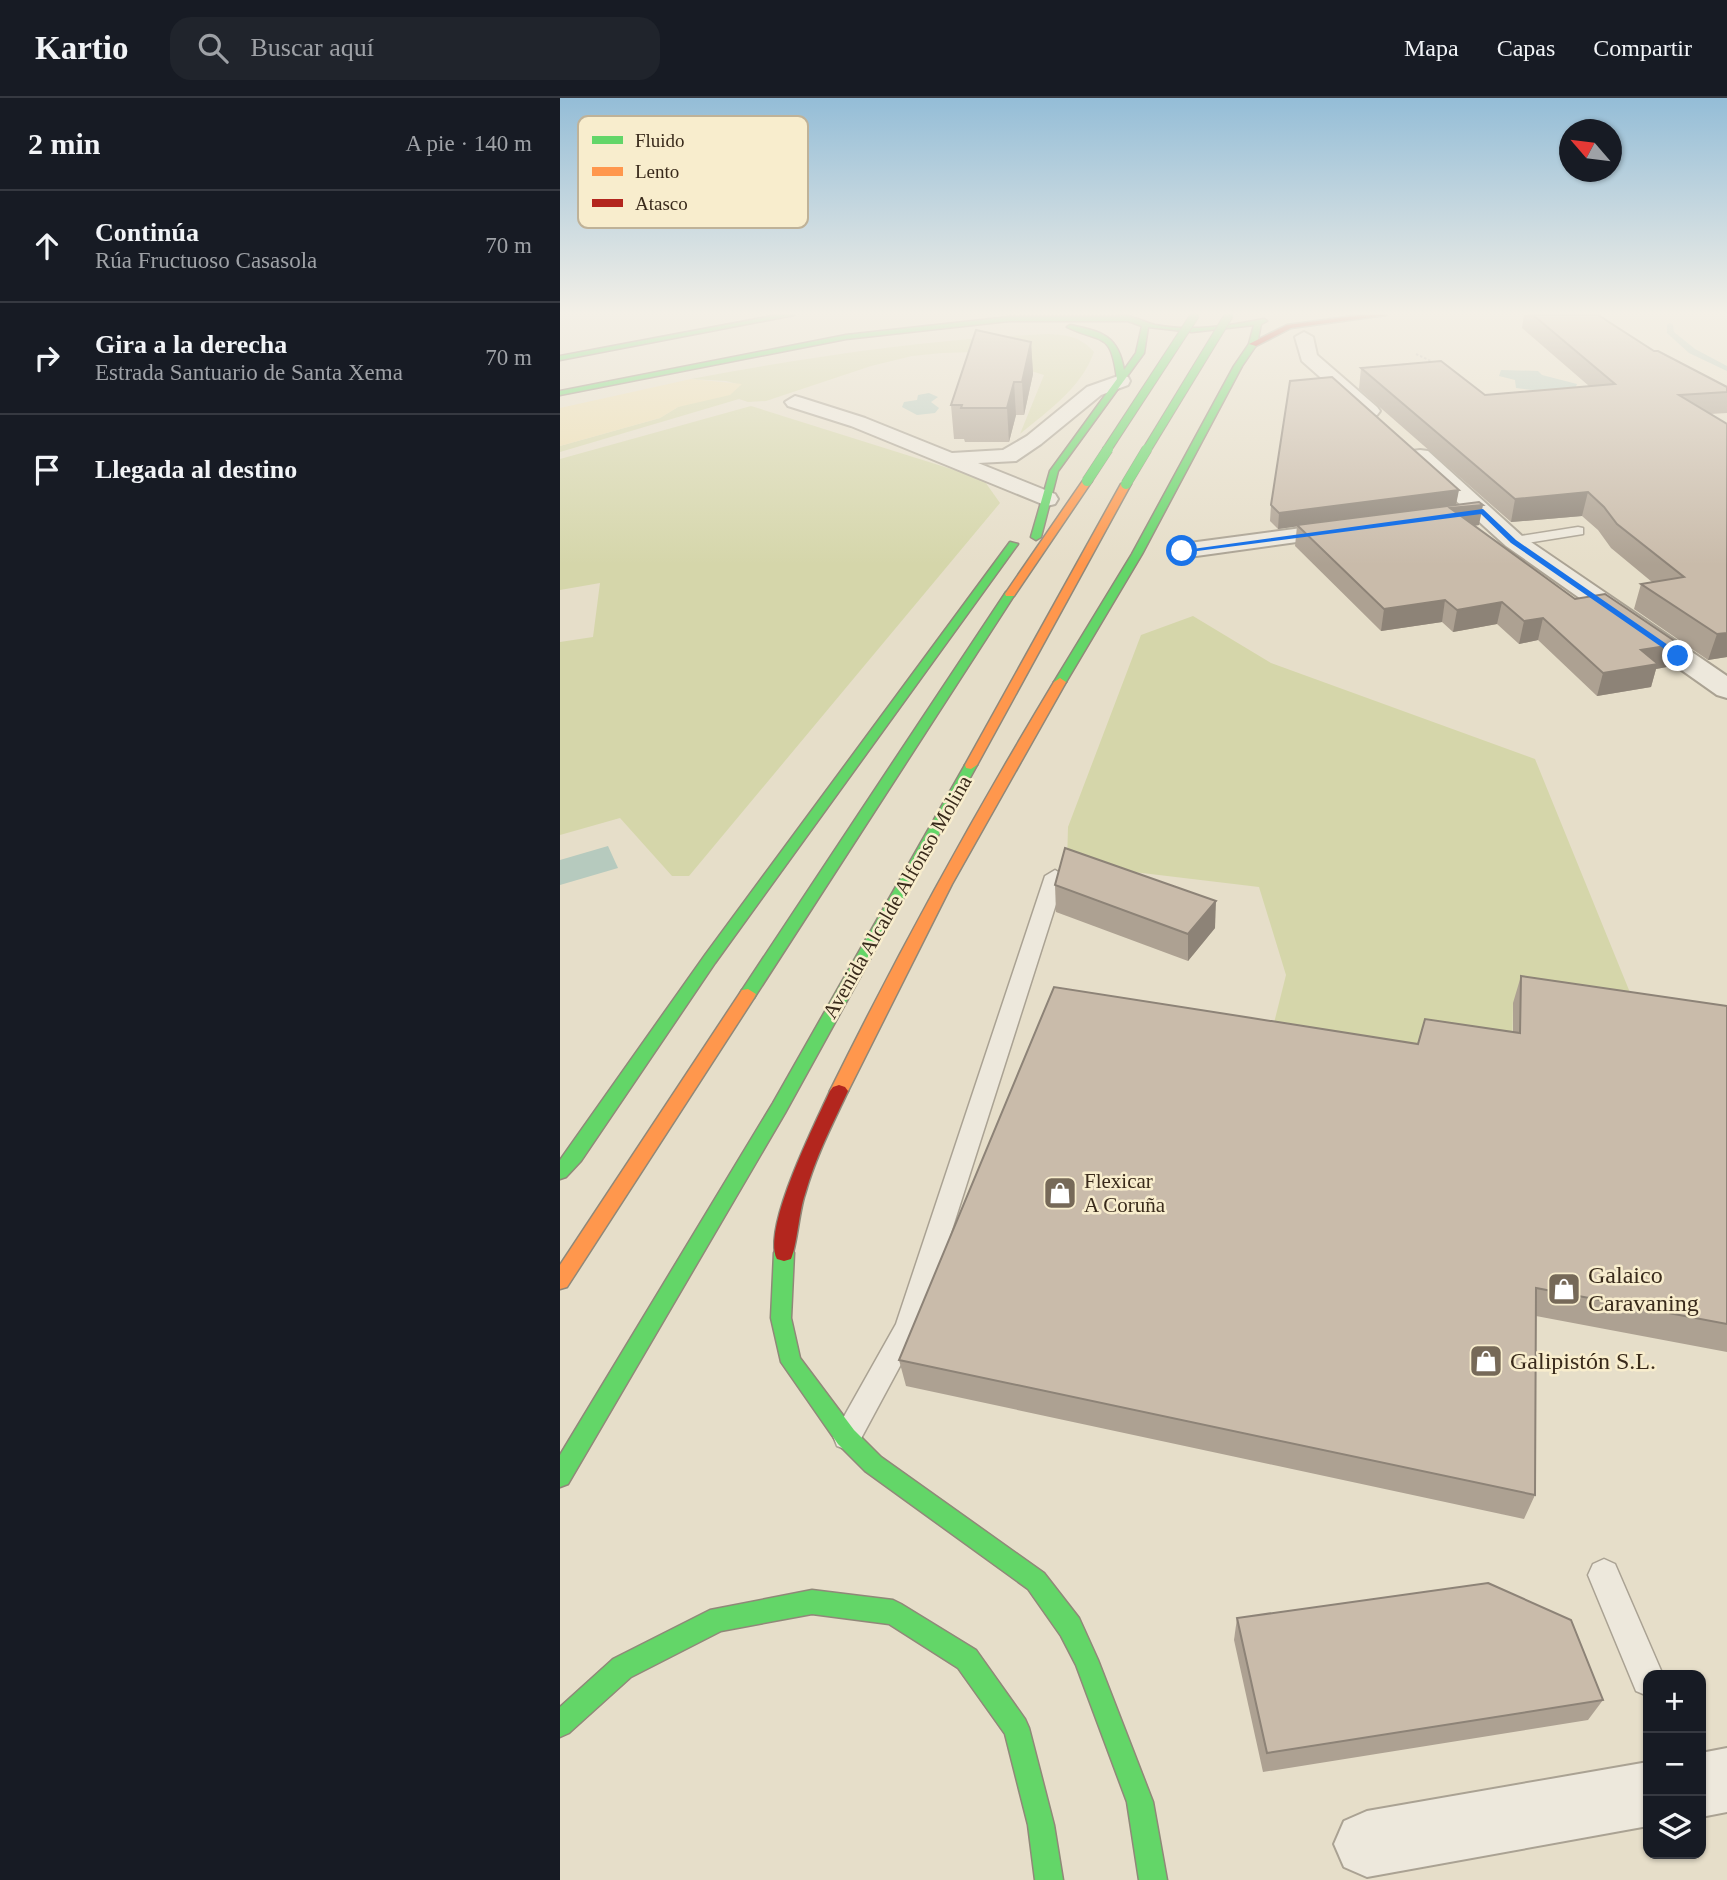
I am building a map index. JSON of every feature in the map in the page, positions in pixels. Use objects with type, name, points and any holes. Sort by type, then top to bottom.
[{"type":"main road","points":[[1028,566],[1054,471],[1108,398]]},
{"type":"main road","points":[[560,1281],[1141,398]]},
{"type":"main road","name":"Avenida Alcalde Alfonso Molina","points":[[560,1476],[647,1334],[950,806],[1126,484],[1178,398]]},
{"type":"main road","points":[[1153,1880],[1140,1802],[1086,1660],[1070,1627],[1036,1581],[873,1464],[846,1437],[791,1363],[781,1318],[785,1232],[798,1178],[873,1020],[998,784],[1137,554],[1221,398]]},
{"type":"main road","points":[[1095,592],[1194,445]]},
{"type":"main road","points":[[560,1172],[575,1156],[710,959],[1046,499]]},
{"type":"main road","points":[[848,771],[924,685],[999,610]]},
{"type":"main road","points":[[950,806],[1041,671]]},
{"type":"main road","points":[[560,1724],[622,1668],[719,1619],[812,1602],[893,1612],[967,1659],[1016,1728],[1041,1825],[1049,1880]]},
{"type":"street","points":[[947,457],[1008,456],[1034,440],[1085,398]]},
{"type":"street","points":[[1355,398],[1514,541],[1727,689]]},
{"type":"street","points":[[795,402],[858,422],[1046,499]]},
{"type":"street","points":[[1455,515],[1483,511]]},
{"type":"street","points":[[1182,551],[1373,526]]},
{"type":"street","points":[[1706,1784],[1727,1780]]},
{"type":"street","points":[[1367,1844],[1643,1795]]},
{"type":"lane","points":[[1514,541],[1578,531]]},
{"type":"lane","points":[[846,1437],[908,1327],[1055,876]]},
{"type":"lane","points":[[1604,1574],[1644,1670]]},
{"type":"green space","points":[[703,398],[775,398],[748,402],[739,399],[560,452],[560,446],[660,418],[678,407]]},
{"type":"green space","points":[[1035,398],[1062,398],[1053,407],[1020,434]]},
{"type":"green space","points":[[751,406],[983,479],[1000,503],[689,876],[672,876],[620,818],[560,835],[560,642],[593,637],[600,583],[560,590],[560,459]]},
{"type":"green space","points":[[1193,616],[1271,663],[1535,759],[1642,1022],[1513,1004],[1512,1060],[1274,1023],[1286,975],[1259,887],[1067,864],[1068,827],[1141,635]]},
{"type":"sand","points":[[604,398],[716,398],[678,407],[660,418],[560,446],[560,408]]},
{"type":"shaded area","points":[[936,398],[931,402],[939,408],[935,413],[917,415],[902,407],[904,402]]},
{"type":"shaded area","points":[[608,846],[618,868],[560,885],[560,860]]},
{"type":"building","points":[[953,398],[1010,398],[1007,408],[961,408],[962,405],[951,405]]},
{"type":"building","points":[[1287,398],[1356,398],[1459,490],[1279,513],[1271,505]]},
{"type":"building","points":[[1396,398],[1684,398],[1727,424],[1727,633],[1717,634],[1641,584],[1684,577],[1617,524],[1588,492],[1515,499]]},
{"type":"building","points":[[1479,502],[1483,505],[1450,508],[1575,599],[1605,594],[1679,644],[1641,650],[1658,664],[1603,673],[1543,618],[1524,621],[1502,602],[1457,610],[1445,600],[1384,609],[1297,525]]},
{"type":"building","points":[[1065,848],[1216,901],[1188,934],[1055,885]]},
{"type":"building","points":[[1521,976],[1727,1006],[1727,1324],[1536,1288],[1535,1495],[899,1360],[1054,987],[1418,1044],[1425,1019],[1520,1033]]},
{"type":"building","points":[[1488,1583],[1571,1620],[1603,1700],[1267,1753],[1237,1618]]},
{"type":"traffic: fast","points":[[1036,537],[1054,471],[1107,398]]},
{"type":"traffic: fast","points":[[1087,481],[1141,398]]},
{"type":"traffic: fast","points":[[1126,484],[1178,398]]},
{"type":"traffic: fast","points":[[1060,682],[1137,554],[1221,398]]},
{"type":"traffic: fast","points":[[560,1172],[575,1156],[710,959],[1013,544]]},
{"type":"traffic: fast","points":[[748,994],[1010,594]]},
{"type":"traffic: fast","points":[[560,1476],[779,1108],[971,765]]},
{"type":"traffic: fast","points":[[784,1253],[781,1318],[791,1362],[846,1437],[873,1464],[1036,1581],[1070,1627],[1086,1660],[1140,1802],[1153,1880]]},
{"type":"traffic: fast","points":[[560,1724],[622,1668],[719,1619],[812,1602],[893,1612],[967,1659],[1016,1728],[1041,1825],[1049,1880]]},
{"type":"traffic: slow","points":[[1010,594],[1087,481]]},
{"type":"traffic: slow","points":[[971,765],[1126,484]]},
{"type":"traffic: slow","points":[[839,1091],[945,884],[1060,682]]},
{"type":"traffic: slow","points":[[560,1281],[748,994]]},
{"type":"traffic: jam","points":[[784,1253],[786,1231],[796,1190],[839,1091]]},
{"type":"place","name":"Flexicar A Coruña","points":[[1060,1193]]},
{"type":"place","name":"Galaico Caravaning","points":[[1564,1289]]},
{"type":"place","name":"Galipistón S.L.","points":[[1486,1361]]},
{"type":"route","points":[[1182,551],[1483,511],[1514,541],[1678,656]]}]
